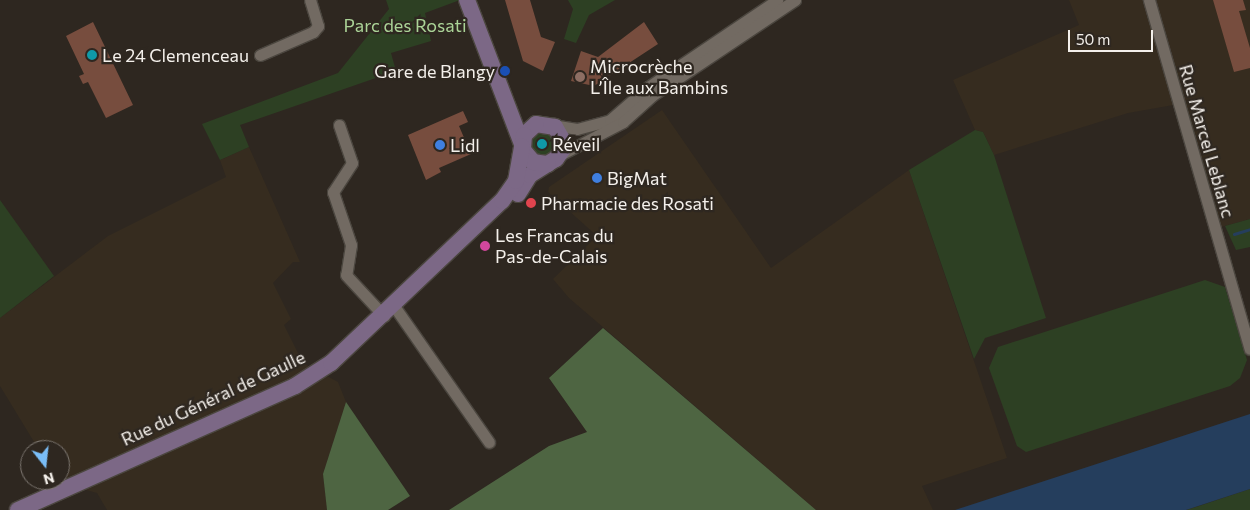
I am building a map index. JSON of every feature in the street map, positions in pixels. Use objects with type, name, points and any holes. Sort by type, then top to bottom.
[{"type":"street","points":[[260,55],[313,32],[318,26],[310,0]]},
{"type":"street","points":[[467,0],[522,146],[532,162],[554,159],[623,122],[653,95],[795,0]]},
{"type":"street","points":[[476,0],[481,39]]},
{"type":"street","points":[[504,96],[524,116],[546,124],[577,128],[610,120],[641,92],[777,0]]},
{"type":"street","name":"Rue Marcel Leblanc","points":[[1148,0],[1250,349]]},
{"type":"street","points":[[522,146],[528,130],[546,124]]},
{"type":"street","points":[[546,124],[561,135],[554,159]]},
{"type":"street","points":[[339,125],[352,162],[333,192],[352,245],[346,275],[389,311],[490,442]]},
{"type":"street","name":"Rue du Général de Gaulle","points":[[473,233],[515,185],[522,146]]},
{"type":"street","name":"Rue du Général de Gaulle","points":[[18,510],[300,383],[340,356],[473,233],[512,201],[530,175],[554,159]]},
{"type":"shaded area","points":[[1069,0],[1250,0],[1250,219],[1214,229],[1179,104],[1128,113],[994,155],[983,132],[975,130],[953,80],[1079,25]]},
{"type":"shaded area","name":"BigMat","points":[[662,110],[771,268],[909,170],[1007,458],[922,486],[933,510],[816,510],[569,298],[553,279],[597,236],[548,192],[549,187]]},
{"type":"shaded area","points":[[249,147],[300,262],[293,262],[273,283],[291,319],[284,325],[303,363],[338,382],[346,402],[323,474],[327,510],[107,510],[97,493],[70,485],[70,440],[33,440],[0,386],[0,318],[108,236],[226,177],[220,160]]},
{"type":"green space","name":"Parc des Rosati","points":[[386,0],[460,0],[425,13],[431,41],[391,53],[396,71],[240,125],[249,147],[220,160],[202,124],[338,73],[389,9]]},
{"type":"green space","points":[[568,0],[615,0],[589,15],[576,43],[564,39],[573,9]]},
{"type":"green space","points":[[975,130],[983,132],[994,155],[1046,318],[985,338],[974,359],[909,170]]},
{"type":"green space","points":[[536,131],[553,134],[556,147],[551,154],[542,157],[531,151],[530,138]]},
{"type":"green space","points":[[0,200],[54,276],[0,318]]},
{"type":"green space","points":[[1250,219],[1250,247],[1236,250],[1225,226]]},
{"type":"green space","points":[[1205,280],[1225,287],[1247,360],[1240,378],[1230,386],[1026,452],[1017,446],[989,368],[998,347]]},
{"type":"green space","points":[[603,328],[816,510],[449,510],[549,446],[587,432],[549,378]]},
{"type":"green space","points":[[346,402],[410,496],[388,510],[327,510],[323,474]]},
{"type":"green space","points":[[1250,489],[1250,510],[1186,510],[1196,507]]},
{"type":"water","points":[[1250,414],[1250,489],[1186,510],[955,510]]},
{"type":"building","points":[[505,0],[530,0],[541,37],[555,42],[543,71],[523,61]]},
{"type":"building","points":[[1213,0],[1243,0],[1246,10],[1239,11],[1250,48],[1250,68],[1234,72]]},
{"type":"building","name":"Le 24 Clemenceau","points":[[93,22],[133,105],[106,118],[88,82],[83,84],[79,76],[84,74],[66,36]]},
{"type":"building","points":[[644,22],[658,44],[594,86],[571,81],[581,51],[598,57]]},
{"type":"building","name":"Lidl","points":[[463,111],[468,122],[459,126],[471,154],[439,168],[441,172],[426,180],[408,135]]},
{"type":"waterway","points":[[1234,234],[1250,229]]},
{"type":"place","name":"Le 24 Clemenceau","points":[[92,55]]},
{"type":"place","name":"Gare de Blangy","points":[[505,71]]},
{"type":"place","name":"Microcrèche L’Île aux Bambins","points":[[580,77]]},
{"type":"place","name":"Réveil","points":[[542,144]]},
{"type":"place","name":"Lidl","points":[[440,145]]},
{"type":"place","name":"BigMat","points":[[597,178]]},
{"type":"place","name":"Pharmacie des Rosati","points":[[531,203]]},
{"type":"place","name":"Les Francas du Pas-de-Calais","points":[[485,246]]}]
